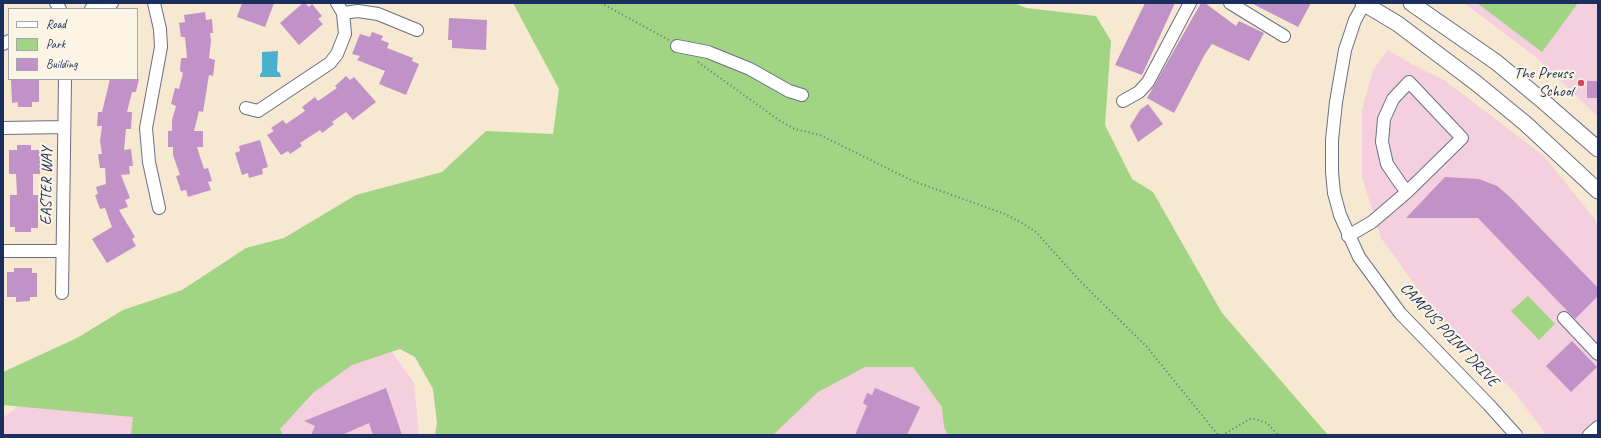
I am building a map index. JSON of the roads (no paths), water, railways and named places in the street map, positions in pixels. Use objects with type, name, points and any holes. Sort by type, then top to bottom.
[{"type":"main road","points":[[1364,3],[1398,24],[1476,83],[1526,124],[1598,191]]},
{"type":"main road","points":[[1411,3],[1496,62],[1598,149]]},
{"type":"street","points":[[94,8],[112,3]]},
{"type":"street","points":[[154,3],[160,29],[161,47],[146,128],[148,162],[159,208]]},
{"type":"street","points":[[1124,101],[1139,92],[1148,82],[1190,3]]},
{"type":"street","points":[[1230,3],[1284,36]]},
{"type":"street","name":"CAMPUS POINT DRIVE","points":[[1364,3],[1355,20],[1345,50],[1336,102],[1332,140],[1332,172],[1334,193],[1340,216],[1359,257],[1400,313],[1516,435]]},
{"type":"street","points":[[246,108],[258,111],[330,63],[337,54],[345,34],[340,8],[378,14],[417,30]]},
{"type":"street","points":[[678,46],[708,52],[750,69],[789,91],[802,95]]},
{"type":"street","name":"EASTER WAY","points":[[62,293],[65,80]]},
{"type":"street","points":[[1348,236],[1372,222],[1407,192],[1462,138],[1409,82],[1394,99],[1384,120],[1382,142],[1387,164],[1407,192]]},
{"type":"street","points":[[3,128],[64,128]]},
{"type":"street","points":[[3,251],[62,251]]},
{"type":"street","points":[[1564,318],[1598,354]]},
{"type":"street","points":[[1589,435],[1598,427]]},
{"type":"water","points":[[278,51],[277,71],[280,73],[281,77],[260,77],[262,72],[262,52]]},
{"type":"place","name":"The Preuss School","points":[[1581,83]]}]
